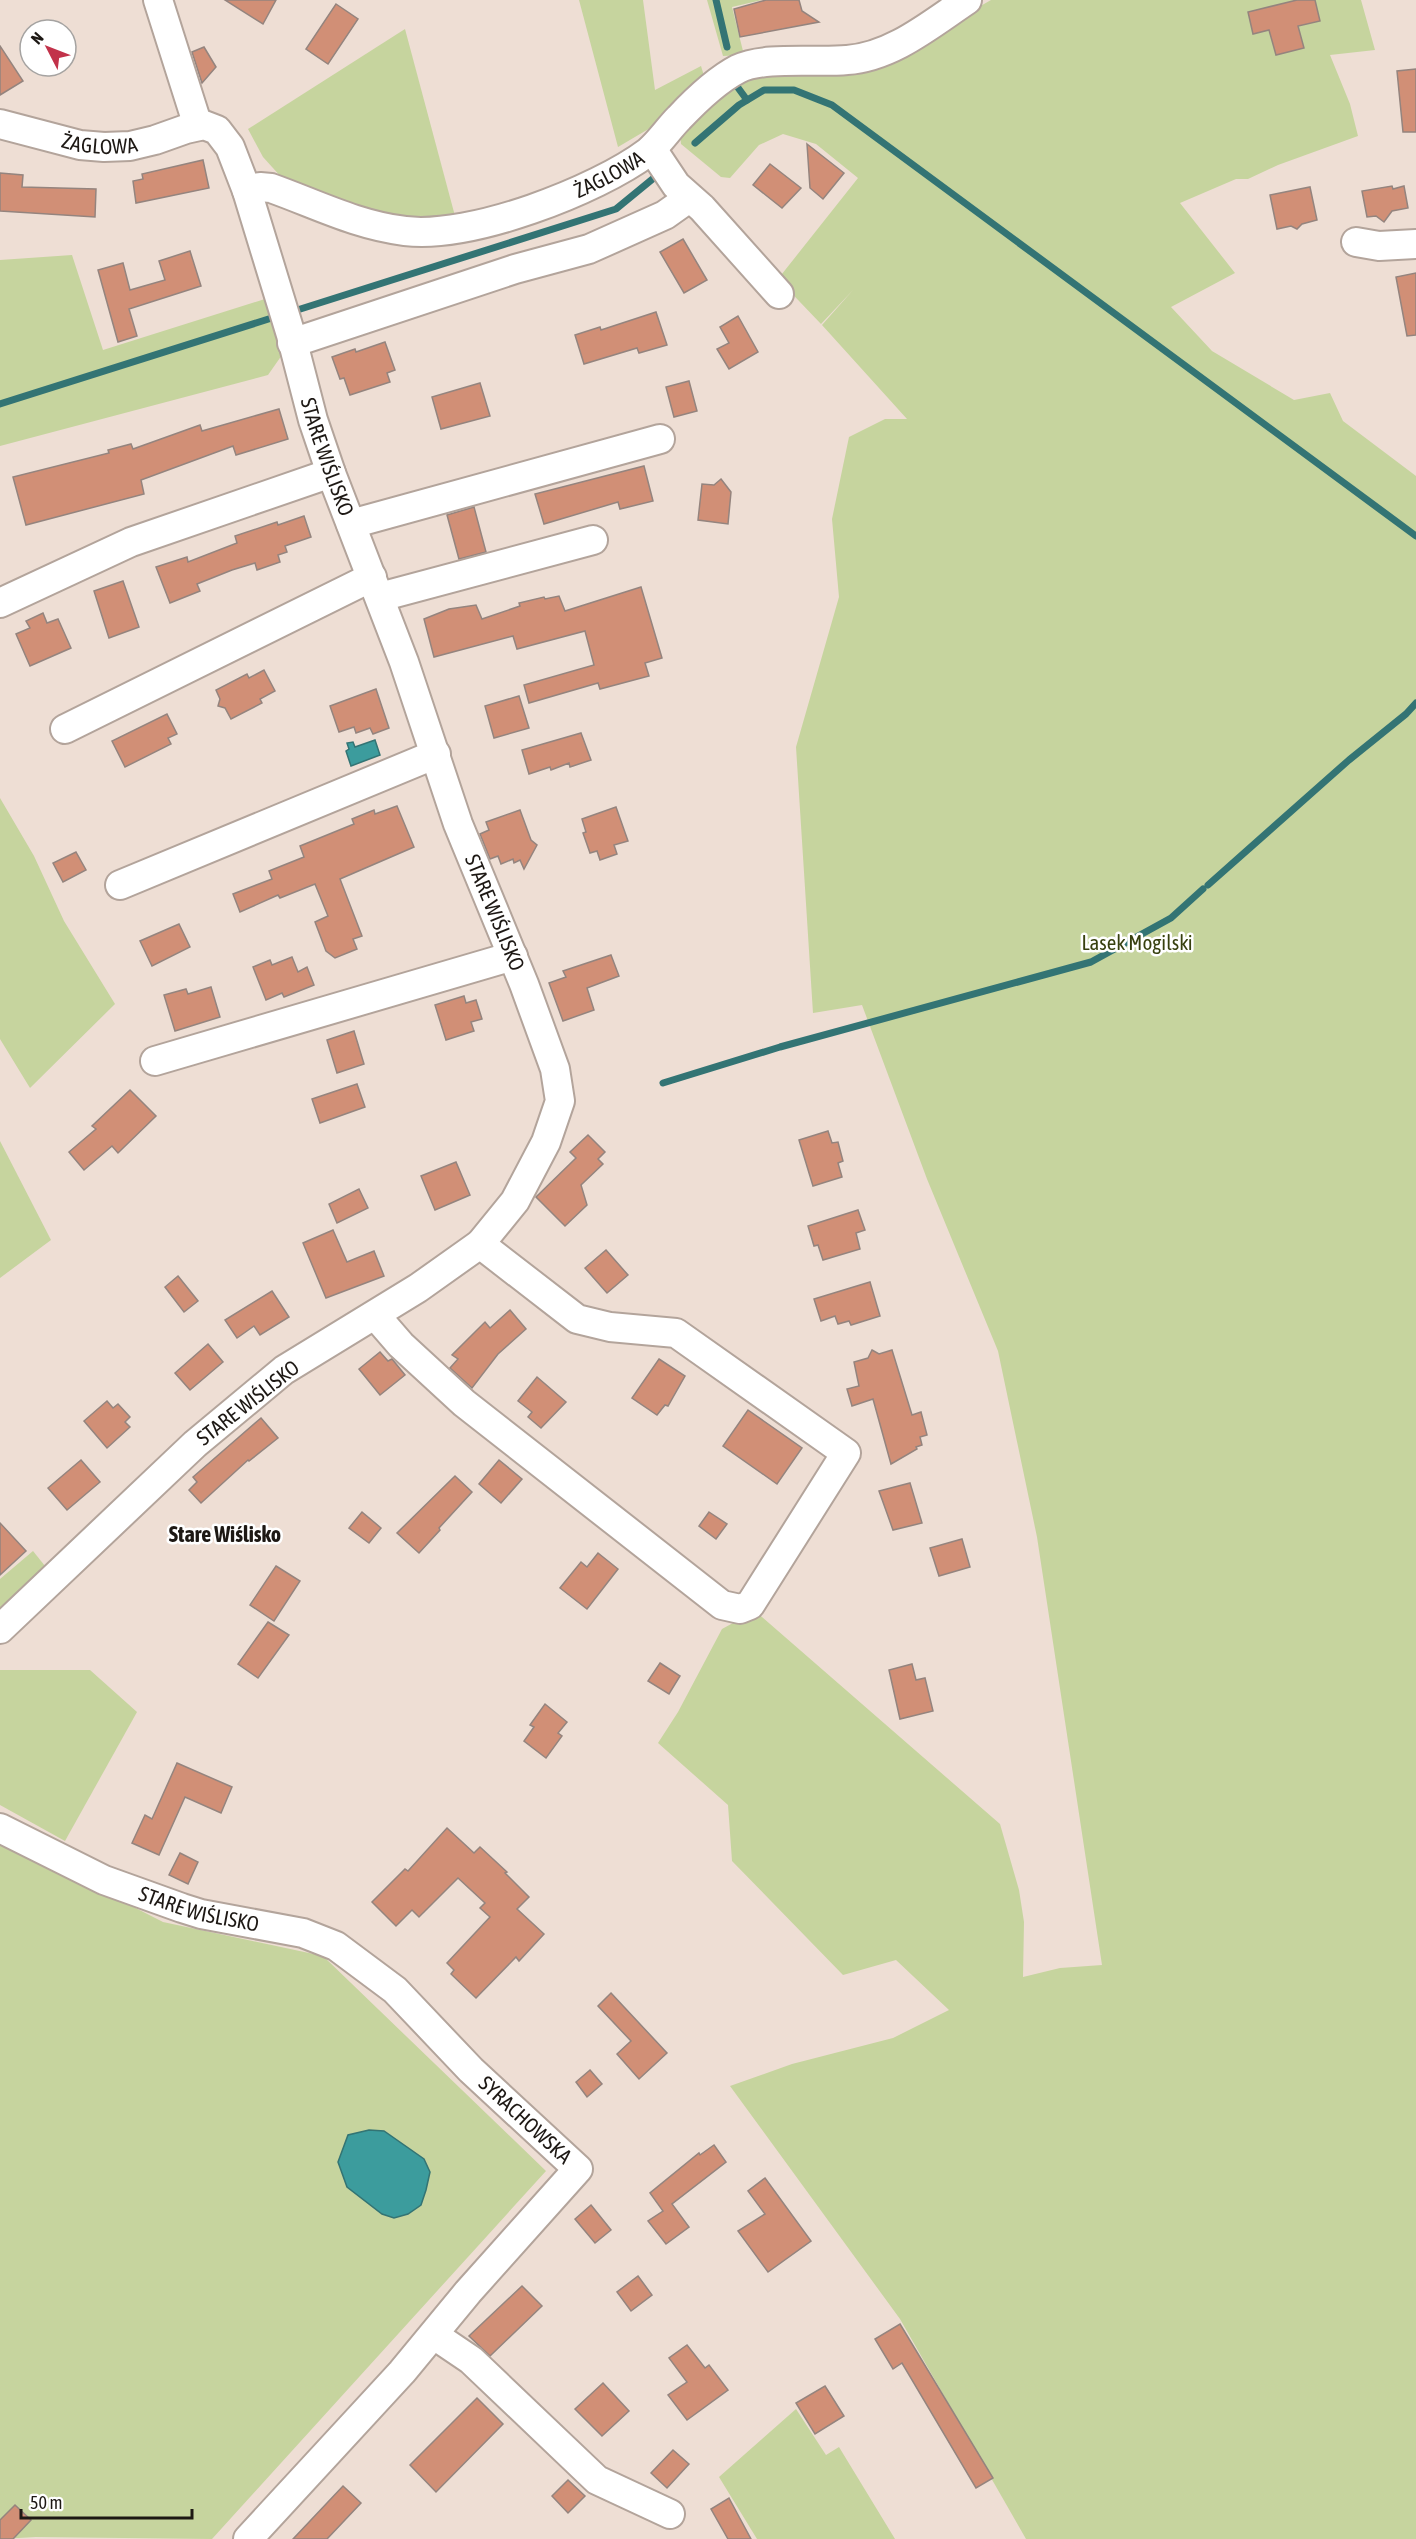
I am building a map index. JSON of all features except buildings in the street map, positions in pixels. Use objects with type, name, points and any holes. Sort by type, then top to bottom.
[{"type":"street","points":[[158,0],[198,126]]},
{"type":"street","name":"ŻAGLOWA","points":[[247,191],[271,188],[347,218],[406,231],[431,231],[476,225],[544,204],[622,169],[652,149],[702,96],[739,68],[767,63],[861,58],[899,45],[932,10],[967,0]]},
{"type":"street","name":"ŻAGLOWA","points":[[0,124],[80,145],[105,147],[130,146],[198,126]]},
{"type":"street","name":"STARE WIŚLISKO","points":[[0,1629],[195,1444],[284,1370],[438,1275],[480,1244],[515,1202],[546,1142],[560,1101],[555,1070],[513,956],[458,824],[376,587],[313,420],[292,339],[247,191],[226,140],[211,127],[198,126]]},
{"type":"street","points":[[652,149],[676,185],[702,208],[779,294]]},
{"type":"street","points":[[292,339],[515,269],[589,249],[665,215],[689,198]]},
{"type":"street","points":[[1356,242],[1379,246],[1416,244]]},
{"type":"street","points":[[351,524],[660,440]]},
{"type":"street","points":[[0,603],[131,542],[331,472]]},
{"type":"street","points":[[65,729],[376,587],[593,540]]},
{"type":"street","points":[[120,885],[435,754]]},
{"type":"street","points":[[155,1061],[513,956]]},
{"type":"street","points":[[375,1315],[401,1345],[464,1403],[722,1605],[740,1609],[750,1605],[846,1453],[676,1333],[610,1327],[577,1319],[480,1244]]},
{"type":"street","name":"STARE WIŚLISKO","points":[[0,1828],[104,1880],[182,1908],[201,1914],[321,1938],[336,1946],[395,1990]]},
{"type":"street","name":"SYRACHOWSKA","points":[[248,2539],[434,2336],[468,2292],[578,2169],[471,2070],[395,1990]]},
{"type":"street","points":[[434,2336],[471,2360],[597,2480],[670,2514]]},
{"type":"green space","points":[[579,0],[643,0],[655,90],[701,66],[705,79],[657,124],[618,147]]},
{"type":"green space","points":[[707,0],[762,0],[732,7],[744,55],[723,56]]},
{"type":"green space","name":"Lasek Mogilski","points":[[991,0],[1361,0],[1375,50],[1330,55],[1350,104],[1358,136],[1278,165],[1248,179],[1236,179],[1180,203],[1235,273],[1171,307],[1212,351],[1294,400],[1330,393],[1343,421],[1416,476],[1416,2539],[1026,2539],[900,2319],[730,2086],[792,2064],[893,2038],[949,2010],[896,1960],[843,1975],[732,1861],[728,1805],[658,1743],[678,1712],[722,1629],[755,1611],[1000,1824],[1019,1890],[1024,1922],[1023,1977],[1060,1968],[1102,1965],[1037,1537],[998,1351],[927,1179],[862,1005],[813,1013],[796,747],[839,597],[832,519],[849,437],[885,419],[907,419],[822,325],[853,290],[821,324],[778,279],[858,178],[816,144],[783,134],[759,145],[730,178],[721,177],[681,144],[680,134],[720,91],[768,73],[828,73],[893,63],[935,32]]},
{"type":"green space","points":[[405,29],[455,216],[421,220],[373,216],[282,178],[263,157],[248,129]]},
{"type":"green space","points":[[72,255],[103,350],[265,299],[282,355],[268,375],[0,446],[0,260]]},
{"type":"green space","points":[[0,798],[34,856],[64,921],[115,1004],[30,1088],[0,1039]]},
{"type":"green space","points":[[0,1141],[51,1240],[0,1278]]},
{"type":"green space","points":[[33,1551],[49,1571],[3,1612],[0,1607],[0,1579]]},
{"type":"green space","points":[[0,1670],[90,1670],[137,1712],[65,1841],[0,1805]]},
{"type":"green space","points":[[0,1839],[163,1922],[323,1956],[546,2171],[212,2539],[36,2537],[0,2539]]},
{"type":"green space","points":[[796,2409],[826,2455],[839,2447],[895,2539],[757,2539],[719,2477]]},
{"type":"water","points":[[375,740],[380,755],[351,766],[346,751],[349,749],[347,743],[353,742],[355,747]]},
{"type":"water","points":[[369,2130],[384,2131],[424,2159],[430,2172],[426,2190],[421,2205],[408,2214],[394,2218],[382,2214],[347,2187],[338,2162],[348,2135]]},
{"type":"waterway","points":[[716,0],[727,47]]},
{"type":"waterway","points":[[736,85],[747,100]]},
{"type":"waterway","points":[[695,143],[739,105],[764,90],[794,90],[832,105],[1416,536]]},
{"type":"waterway","points":[[291,312],[616,209],[655,177]]},
{"type":"waterway","points":[[0,404],[278,316]]},
{"type":"waterway","points":[[1208,885],[1416,703]]},
{"type":"waterway","points":[[663,1083],[780,1047],[1091,962],[1171,918],[1203,889]]},
{"type":"district","name":"Stare Wiślisko","points":[[225,1534]]}]
